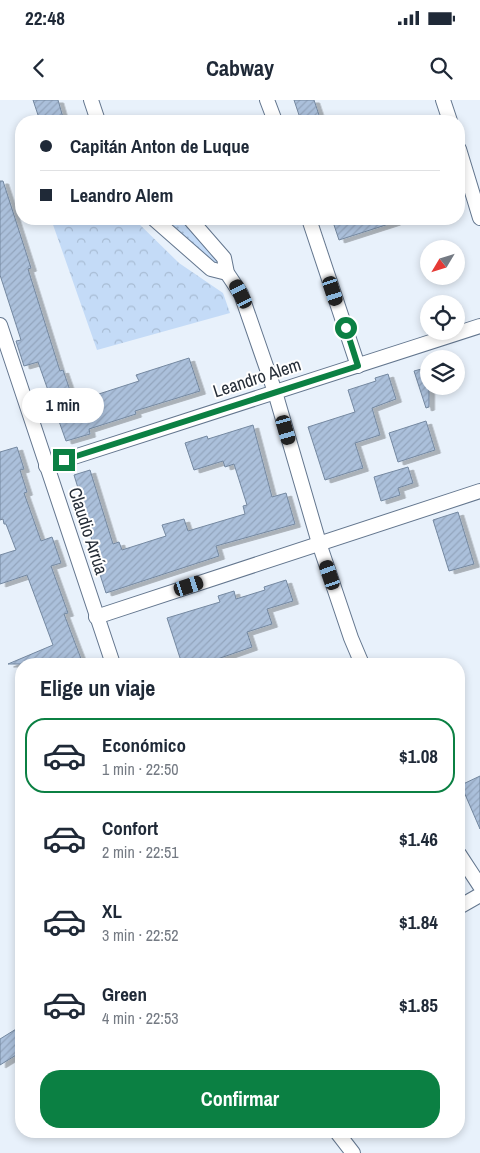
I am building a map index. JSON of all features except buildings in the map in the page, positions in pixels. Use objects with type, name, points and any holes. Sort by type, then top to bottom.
[{"type":"street","points":[[91,100],[96,115]]},
{"type":"street","points":[[267,100],[273,115]]},
{"type":"street","points":[[444,100],[448,115]]},
{"type":"street","points":[[465,169],[480,218]]},
{"type":"street","points":[[161,225],[211,269],[227,273]]},
{"type":"street","points":[[195,225],[224,258],[227,273],[241,294],[275,392],[319,543],[359,658]]},
{"type":"street","points":[[310,225],[358,366]]},
{"type":"street","name":"Claudio Arrúa","points":[[0,325],[110,658]]},
{"type":"street","name":"Leandro Alem","points":[[46,466],[480,326]]},
{"type":"street","points":[[96,616],[480,491]]},
{"type":"street","points":[[465,863],[480,886]]},
{"type":"street","points":[[465,904],[480,895]]},
{"type":"street","points":[[341,1138],[353,1153]]},
{"type":"green space","points":[[53,225],[140,225],[179,263],[223,293],[230,313],[97,350]]},
{"type":"green space","points":[[169,225],[189,225],[220,262],[217,266]]},
{"type":"route","points":[[64,460],[358,366],[346,328]]}]
